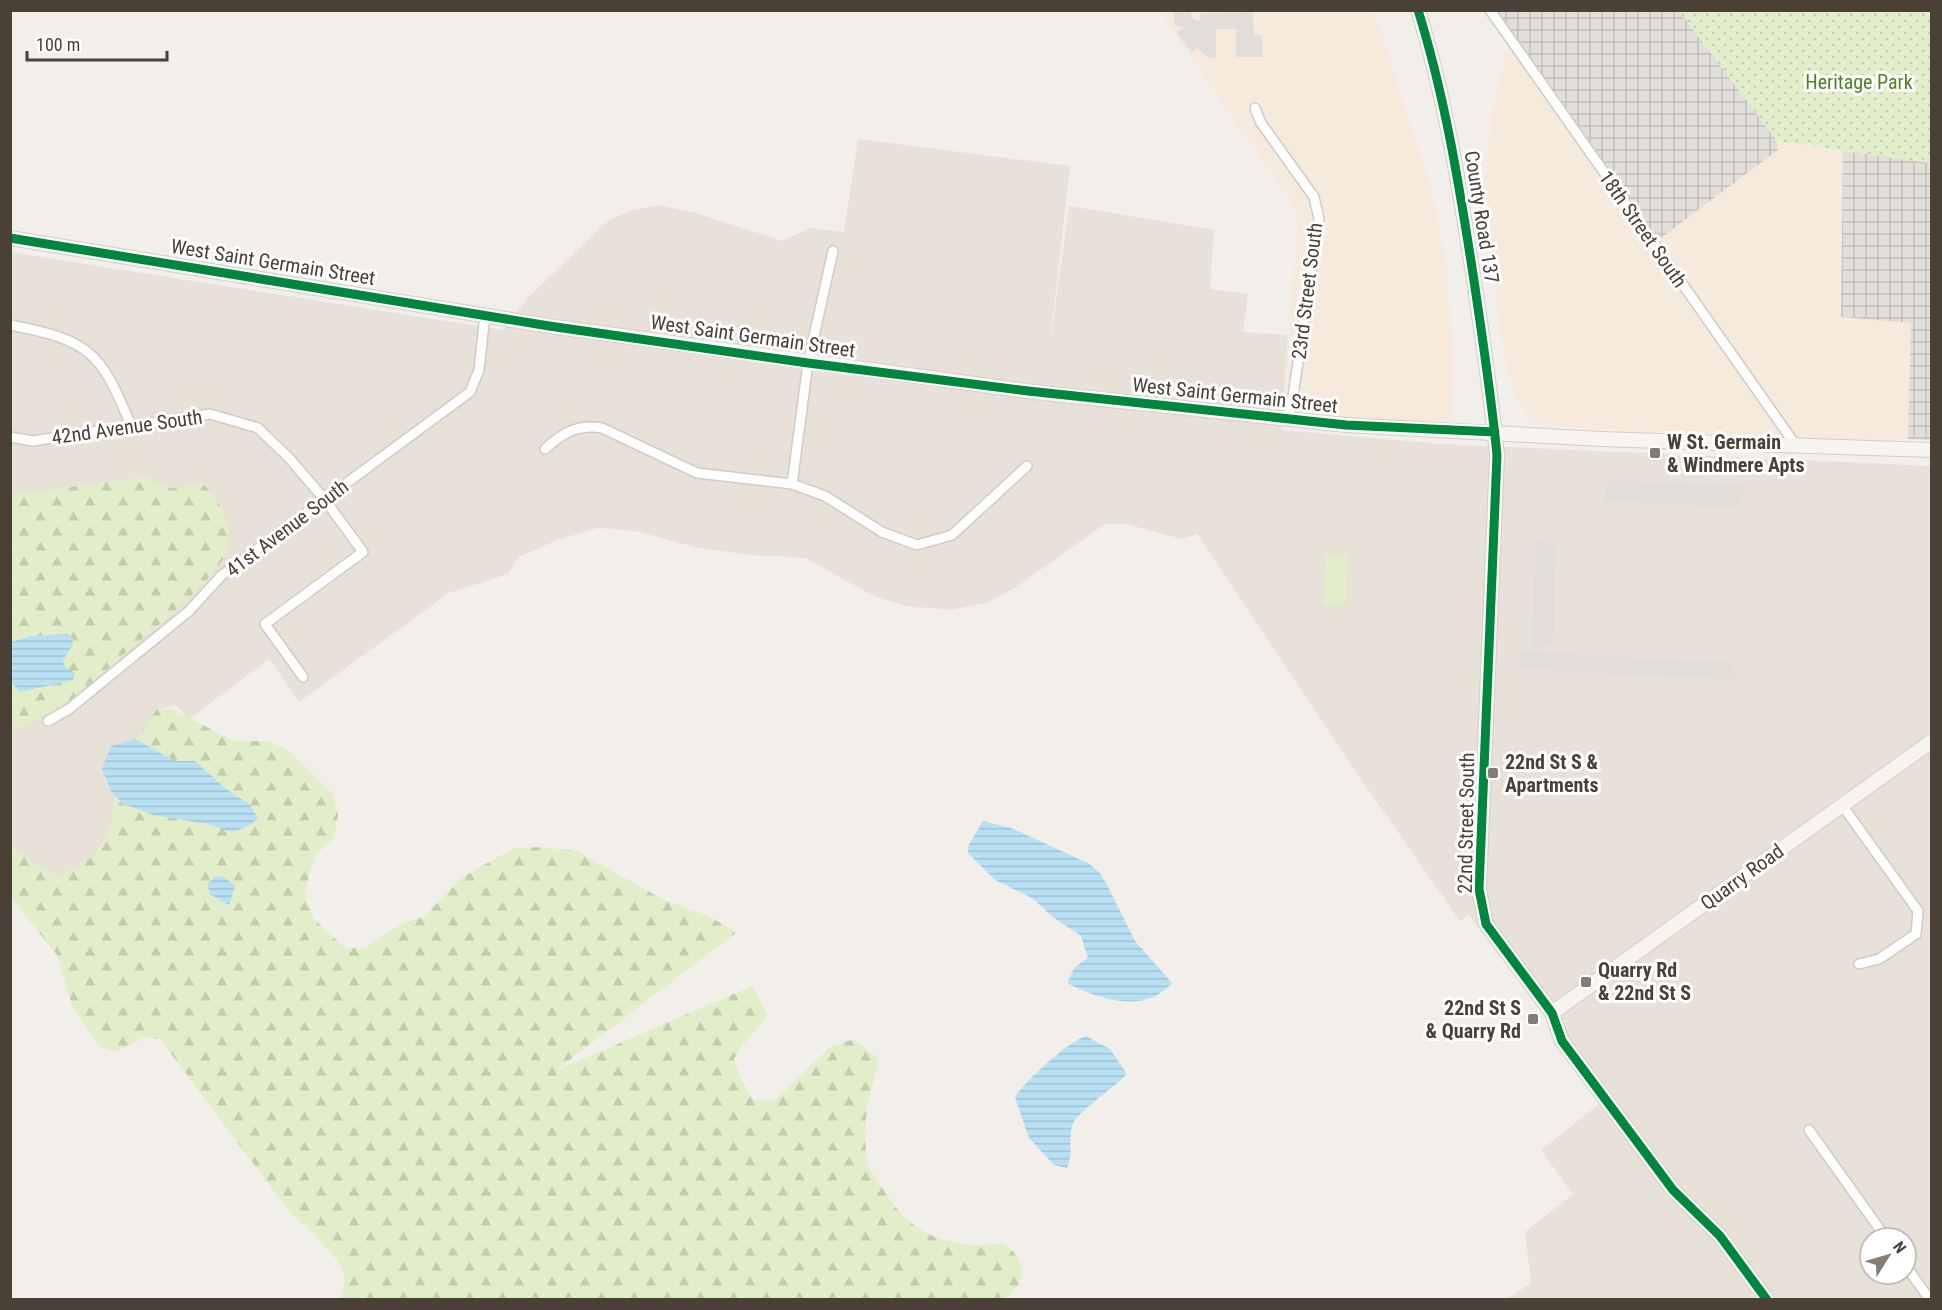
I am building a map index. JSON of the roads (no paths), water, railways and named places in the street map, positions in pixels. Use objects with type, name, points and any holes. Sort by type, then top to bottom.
[{"type":"street","name":"County Road 137","points":[[1418,10],[1436,70],[1457,166],[1495,432]]},
{"type":"street","name":"18th Street South","points":[[1490,10],[1797,447]]},
{"type":"street","name":"23rd Street South","points":[[1255,108],[1261,123],[1314,197],[1319,219],[1292,403],[1287,419]]},
{"type":"street","name":"West Saint Germain Street","points":[[10,238],[485,315],[808,363],[1028,391],[1346,425],[1797,447],[1932,450]]},
{"type":"street","points":[[792,484],[808,363],[833,251]]},
{"type":"street","name":"41st Avenue South","points":[[48,721],[69,709],[189,611],[222,575],[470,392],[479,370],[485,315]]},
{"type":"street","points":[[10,325],[53,333],[90,352],[113,382],[131,426]]},
{"type":"street","name":"42nd Avenue South","points":[[10,437],[33,441],[210,414],[258,428],[290,459],[325,500],[363,552],[265,624],[303,677]]},
{"type":"street","points":[[544,449],[560,435],[587,426],[602,428],[697,473],[792,484],[825,496],[882,532],[918,545],[952,535],[1027,466]]},
{"type":"street","name":"22nd Street South","points":[[1495,432],[1496,532],[1479,889],[1486,924],[1552,1013],[1562,1041],[1673,1190],[1720,1236],[1767,1299]]},
{"type":"street","name":"Quarry Road","points":[[1552,1013],[1932,741]]},
{"type":"street","points":[[1842,805],[1918,911],[1916,934],[1879,959],[1859,964]]},
{"type":"street","points":[[1809,1130],[1877,1226]]},
{"type":"street","points":[[1918,1282],[1930,1299]]},
{"type":"water","points":[[68,634],[73,639],[72,646],[63,660],[65,667],[75,673],[73,680],[20,692],[11,682],[11,642],[31,636]]},
{"type":"water","points":[[135,739],[175,761],[195,761],[226,789],[249,804],[258,818],[250,825],[232,832],[208,824],[153,815],[123,804],[111,791],[102,769],[111,746]]},
{"type":"water","points":[[983,821],[1011,828],[1088,863],[1099,872],[1135,941],[1172,983],[1161,993],[1148,999],[1121,1001],[1093,994],[1067,983],[1075,967],[1088,958],[1081,936],[1053,917],[1032,898],[995,880],[968,853],[968,846]]},
{"type":"water","points":[[215,876],[224,877],[235,886],[229,905],[209,894],[208,884]]},
{"type":"water","points":[[1086,1036],[1110,1049],[1127,1074],[1080,1114],[1075,1121],[1071,1131],[1067,1168],[1054,1165],[1029,1138],[1015,1097],[1048,1062]]},
{"type":"place","name":"W St. Germain & Windmere Apts","points":[[1655,453]]},
{"type":"place","name":"22nd St S & Apartments","points":[[1493,773]]},
{"type":"place","name":"Quarry Rd & 22nd St S","points":[[1586,982]]},
{"type":"place","name":"22nd St S & Quarry Rd","points":[[1533,1019]]},
{"type":"park label","name":"Heritage Park","points":[[1859,82]]}]
